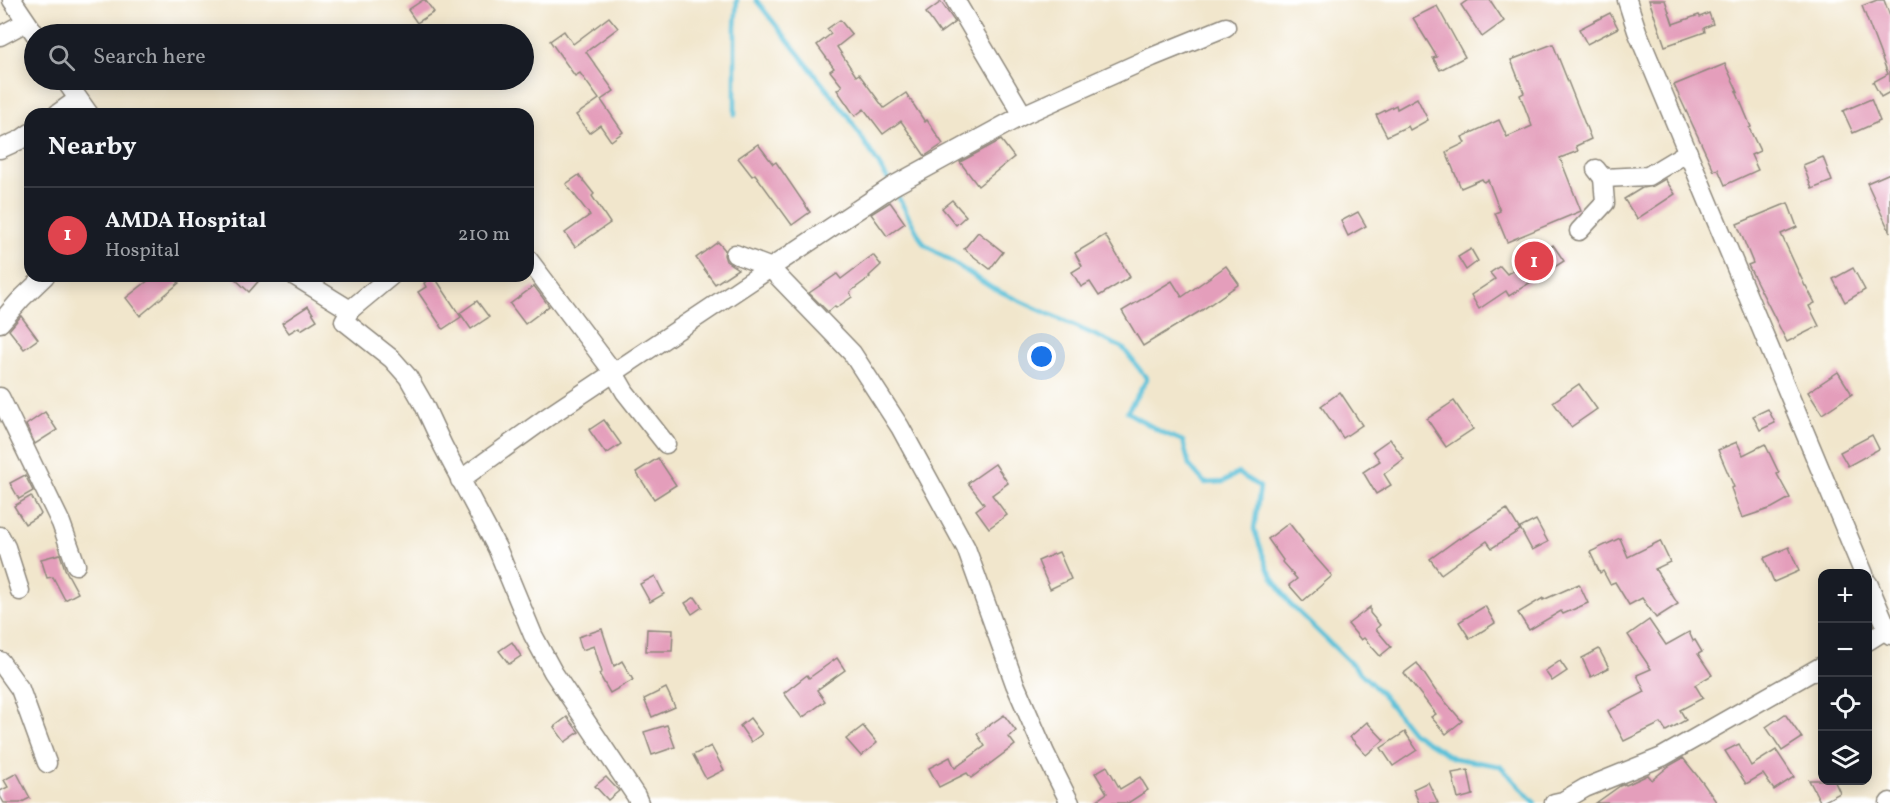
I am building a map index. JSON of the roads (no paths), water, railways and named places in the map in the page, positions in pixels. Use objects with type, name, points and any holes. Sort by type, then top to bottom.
[{"type":"street","points":[[12,0],[28,24]]},
{"type":"street","points":[[956,0],[1023,115]]},
{"type":"street","points":[[1627,0],[1637,31],[1862,569]]},
{"type":"street","points":[[460,480],[546,418],[893,186],[1023,115],[1152,57],[1226,27]]},
{"type":"street","points":[[0,36],[24,30]]},
{"type":"street","points":[[72,90],[85,108]]},
{"type":"street","points":[[65,108],[78,99]]},
{"type":"street","points":[[0,148],[24,137]]},
{"type":"street","points":[[1579,231],[1605,203],[1600,173],[1648,176],[1688,153]]},
{"type":"street","points":[[735,254],[769,267],[852,353],[900,427],[966,548],[1015,684],[1044,753],[1070,803]]},
{"type":"street","points":[[534,267],[666,444]]},
{"type":"street","points":[[0,322],[38,282]]},
{"type":"street","points":[[305,282],[350,310]]},
{"type":"street","points":[[384,282],[350,310],[345,321],[392,359],[408,378],[423,403],[496,548],[519,605],[548,663],[636,795],[639,803]]},
{"type":"street","points":[[0,397],[61,523],[76,566]]},
{"type":"street","points":[[0,536],[6,547],[20,591]]},
{"type":"street","points":[[1872,592],[1889,630],[1872,639]]},
{"type":"street","points":[[0,661],[8,686],[20,689],[47,763]]},
{"type":"street","points":[[1561,802],[1585,788],[1662,757],[1818,668]]},
{"type":"waterway","points":[[735,115],[737,0]]},
{"type":"waterway","points":[[756,0],[848,116],[891,184]]},
{"type":"waterway","points":[[895,191],[923,243],[992,288],[1123,348],[1147,379],[1127,412],[1161,432],[1183,441],[1189,465],[1205,483],[1223,482],[1238,473],[1260,487],[1254,529],[1268,569],[1289,603],[1380,692],[1412,732],[1453,758],[1500,766],[1535,803]]},
{"type":"place","name":"AMDA Hospital","points":[[1534,261]]}]
